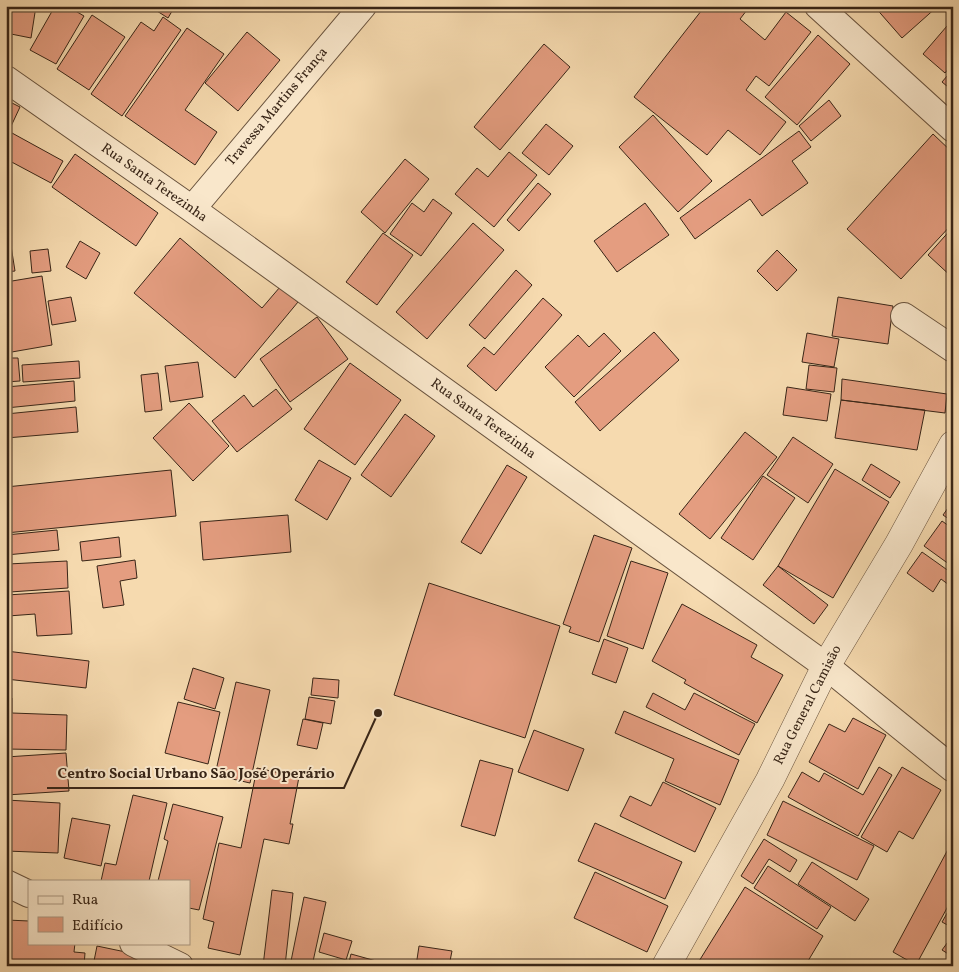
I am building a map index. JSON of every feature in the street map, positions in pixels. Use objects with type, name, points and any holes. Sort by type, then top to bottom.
[{"type":"street","name":"Travessa Martins França","points":[[192,209],[362,6]]},
{"type":"street","points":[[818,6],[953,129]]},
{"type":"street","name":"Rua Santa Terezinha","points":[[6,79],[192,209],[826,666],[953,769]]},
{"type":"street","points":[[904,316],[953,349]]},
{"type":"street","name":"Rua General Camisão","points":[[666,966],[770,780],[826,666],[899,544],[953,445]]},
{"type":"street","points":[[6,883],[28,894]]},
{"type":"street","points":[[135,944],[180,966]]},
{"type":"building","points":[[6,6],[36,6],[31,38],[6,33]]},
{"type":"building","points":[[55,6],[67,6],[84,16],[56,64],[30,50]]},
{"type":"building","points":[[149,6],[175,6],[168,18]]},
{"type":"building","points":[[705,6],[750,6],[740,19],[765,40],[786,12],[811,32],[769,86],[756,76],[746,90],[786,122],[760,155],[728,130],[707,155],[634,97]]},
{"type":"building","points":[[874,6],[938,6],[902,38]]},
{"type":"building","points":[[92,15],[125,37],[89,90],[57,69]]},
{"type":"building","points":[[163,17],[181,30],[122,116],[91,94],[141,22],[154,31]]},
{"type":"building","points":[[953,19],[953,63],[945,73],[923,54]]},
{"type":"building","points":[[187,28],[224,54],[185,110],[217,132],[195,165],[125,116]]},
{"type":"building","points":[[247,32],[280,60],[238,111],[205,83]]},
{"type":"building","points":[[818,35],[850,64],[797,125],[765,97]]},
{"type":"building","points":[[544,44],[570,67],[500,150],[474,127]]},
{"type":"building","points":[[953,69],[953,91],[942,82]]},
{"type":"building","points":[[6,100],[20,107],[6,137]]},
{"type":"building","points":[[829,100],[841,116],[811,141],[799,126]]},
{"type":"building","points":[[653,115],[712,181],[678,212],[619,147]]},
{"type":"building","points":[[546,124],[573,146],[549,175],[522,153]]},
{"type":"building","points":[[799,131],[811,147],[792,161],[808,183],[762,216],[750,199],[695,239],[680,218]]},
{"type":"building","points":[[12,133],[63,161],[51,183],[6,159],[6,143]]},
{"type":"building","points":[[933,134],[953,153],[953,223],[901,279],[847,229]]},
{"type":"building","points":[[509,152],[537,175],[494,227],[455,194],[477,168],[488,177]]},
{"type":"building","points":[[75,154],[158,213],[136,246],[52,187]]},
{"type":"building","points":[[405,159],[429,179],[385,233],[361,212]]},
{"type":"building","points":[[538,183],[551,194],[519,231],[507,220]]},
{"type":"building","points":[[433,199],[452,213],[421,256],[390,234],[412,203],[424,212]]},
{"type":"building","points":[[645,203],[669,235],[617,272],[594,241]]},
{"type":"building","points":[[473,223],[504,250],[427,339],[396,312]]},
{"type":"building","points":[[6,227],[8,227],[15,271],[6,272]]},
{"type":"building","points":[[953,227],[953,278],[928,255]]},
{"type":"building","points":[[383,233],[413,255],[377,305],[346,282]]},
{"type":"building","points":[[180,238],[262,308],[280,287],[298,302],[235,378],[134,293]]},
{"type":"building","points":[[80,241],[100,253],[86,279],[66,267]]},
{"type":"building","points":[[48,249],[51,271],[32,273],[30,251]]},
{"type":"building","points":[[777,250],[797,270],[777,291],[757,271]]},
{"type":"building","points":[[516,270],[532,285],[485,339],[469,325]]},
{"type":"building","points":[[42,276],[52,345],[6,353],[6,282]]},
{"type":"building","points":[[71,297],[76,321],[52,325],[48,301]]},
{"type":"building","points":[[838,297],[893,306],[888,344],[832,336]]},
{"type":"building","points":[[543,298],[562,315],[496,391],[467,366],[484,347],[494,355]]},
{"type":"building","points":[[317,317],[348,359],[290,402],[260,359]]},
{"type":"building","points":[[654,332],[679,360],[600,431],[575,402]]},
{"type":"building","points":[[604,333],[621,351],[574,397],[545,367],[578,335],[589,347]]},
{"type":"building","points":[[807,333],[839,339],[834,367],[802,362]]},
{"type":"building","points":[[6,358],[18,358],[20,381],[6,382]]},
{"type":"building","points":[[79,361],[80,378],[23,382],[22,365]]},
{"type":"building","points":[[198,362],[203,397],[170,402],[165,366]]},
{"type":"building","points":[[350,363],[401,400],[355,465],[304,429]]},
{"type":"building","points":[[809,365],[837,368],[834,392],[806,389]]},
{"type":"building","points":[[158,373],[162,410],[145,412],[141,375]]},
{"type":"building","points":[[842,379],[947,394],[945,413],[841,400]]},
{"type":"building","points":[[74,381],[75,401],[6,408],[6,387]]},
{"type":"building","points":[[787,387],[831,394],[827,421],[783,415]]},
{"type":"building","points":[[276,389],[292,409],[237,452],[212,421],[244,395],[253,407]]},
{"type":"building","points":[[841,400],[925,410],[917,450],[835,438]]},
{"type":"building","points":[[189,403],[229,446],[193,481],[153,438]]},
{"type":"building","points":[[76,407],[78,432],[6,438],[6,414]]},
{"type":"building","points":[[405,414],[435,436],[391,497],[361,475]]},
{"type":"building","points":[[745,432],[777,457],[710,539],[679,514]]},
{"type":"building","points":[[793,437],[833,464],[808,503],[767,475]]},
{"type":"building","points":[[319,460],[351,478],[327,520],[295,500]]},
{"type":"building","points":[[871,464],[900,482],[890,498],[862,480]]},
{"type":"building","points":[[507,465],[527,477],[481,554],[461,542]]},
{"type":"building","points":[[835,469],[889,502],[833,598],[778,566]]},
{"type":"building","points":[[171,470],[176,516],[6,533],[6,487]]},
{"type":"building","points":[[763,476],[795,498],[753,560],[721,538]]},
{"type":"building","points":[[953,501],[953,522],[943,515]]},
{"type":"building","points":[[288,515],[291,552],[203,560],[200,522]]},
{"type":"building","points":[[942,521],[953,529],[953,567],[924,546]]},
{"type":"building","points":[[57,530],[59,550],[6,555],[6,535]]},
{"type":"building","points":[[594,535],[632,548],[599,642],[569,632],[571,627],[563,624]]},
{"type":"building","points":[[119,537],[121,557],[82,561],[80,542]]},
{"type":"building","points":[[922,552],[953,574],[953,588],[941,579],[933,592],[907,573]]},
{"type":"building","points":[[135,560],[137,578],[120,581],[124,605],[103,608],[97,566]]},
{"type":"building","points":[[67,561],[68,588],[10,592],[8,564]]},
{"type":"building","points":[[631,561],[668,573],[643,649],[607,636]]},
{"type":"building","points":[[778,566],[828,605],[814,624],[763,585]]},
{"type":"building","points":[[429,583],[560,626],[525,738],[394,695]]},
{"type":"building","points":[[69,591],[72,634],[37,636],[35,614],[8,616],[7,595]]},
{"type":"building","points":[[682,604],[757,645],[751,657],[783,675],[757,723],[684,683],[686,680],[652,661]]},
{"type":"building","points":[[604,639],[628,648],[616,683],[592,674]]},
{"type":"building","points":[[6,651],[89,661],[86,688],[6,679]]},
{"type":"building","points":[[193,668],[224,678],[215,709],[184,699]]},
{"type":"building","points":[[313,678],[339,680],[338,698],[311,695]]},
{"type":"building","points":[[236,682],[270,690],[250,783],[215,775]]},
{"type":"building","points":[[653,693],[685,710],[694,693],[755,724],[739,755],[646,707]]},
{"type":"building","points":[[309,697],[335,701],[331,724],[305,719]]},
{"type":"building","points":[[6,698],[12,698],[12,713],[67,715],[66,750],[6,749]]},
{"type":"building","points":[[178,702],[220,712],[208,764],[165,753]]},
{"type":"building","points":[[624,711],[739,760],[720,805],[665,781],[674,759],[615,733]]},
{"type":"building","points":[[853,718],[886,735],[858,789],[809,762],[829,724],[845,732]]},
{"type":"building","points":[[303,719],[323,723],[317,749],[297,745]]},
{"type":"building","points":[[534,730],[584,749],[568,791],[518,772]]},
{"type":"building","points":[[66,753],[69,791],[6,795],[6,757]]},
{"type":"building","points":[[480,760],[513,769],[495,836],[461,826]]},
{"type":"building","points":[[879,767],[892,775],[858,836],[788,797],[802,772],[819,782],[824,773],[863,795]]},
{"type":"building","points":[[902,767],[941,790],[913,839],[899,831],[887,852],[861,837]]},
{"type":"building","points":[[257,768],[299,777],[290,824],[293,824],[289,844],[264,839],[240,955],[208,948],[214,922],[203,919],[219,843],[241,848]]},
{"type":"building","points":[[663,782],[716,808],[695,852],[620,816],[630,796],[651,806]]},
{"type":"building","points":[[133,795],[167,803],[149,880],[101,880],[105,863],[116,865]]},
{"type":"building","points":[[6,800],[60,803],[58,853],[6,851]]},
{"type":"building","points":[[783,801],[874,846],[857,880],[767,835]]},
{"type":"building","points":[[173,804],[223,817],[199,910],[190,908],[190,880],[158,880],[168,841],[164,839]]},
{"type":"building","points":[[72,818],[110,825],[101,866],[64,858]]},
{"type":"building","points":[[595,823],[682,862],[665,899],[578,861]]},
{"type":"building","points":[[764,839],[797,860],[790,872],[769,859],[753,884],[741,876]]},
{"type":"building","points":[[953,840],[953,897],[916,965],[893,952]]},
{"type":"building","points":[[812,862],[869,899],[855,921],[798,884]]},
{"type":"building","points":[[768,866],[831,907],[817,929],[754,888]]},
{"type":"building","points":[[595,872],[668,906],[647,952],[574,918]]},
{"type":"building","points":[[745,887],[823,936],[805,966],[696,966]]},
{"type":"building","points":[[272,890],[293,893],[285,966],[263,966]]},
{"type":"building","points":[[304,897],[326,902],[312,966],[290,966]]},
{"type":"building","points":[[953,903],[953,928],[942,922]]},
{"type":"building","points":[[7,920],[28,921],[28,944],[75,944],[74,952],[85,953],[84,966],[6,964]]},
{"type":"building","points":[[324,933],[352,941],[346,960],[319,952]]},
{"type":"building","points":[[953,935],[953,957],[942,950]]},
{"type":"building","points":[[97,946],[140,955],[138,966],[93,966]]},
{"type":"building","points":[[419,946],[452,951],[449,966],[416,966]]},
{"type":"building","points":[[351,954],[387,964],[386,966],[348,966]]},
{"type":"place","name":"Centro Social Urbano São José Operário","points":[[378,713]]}]
